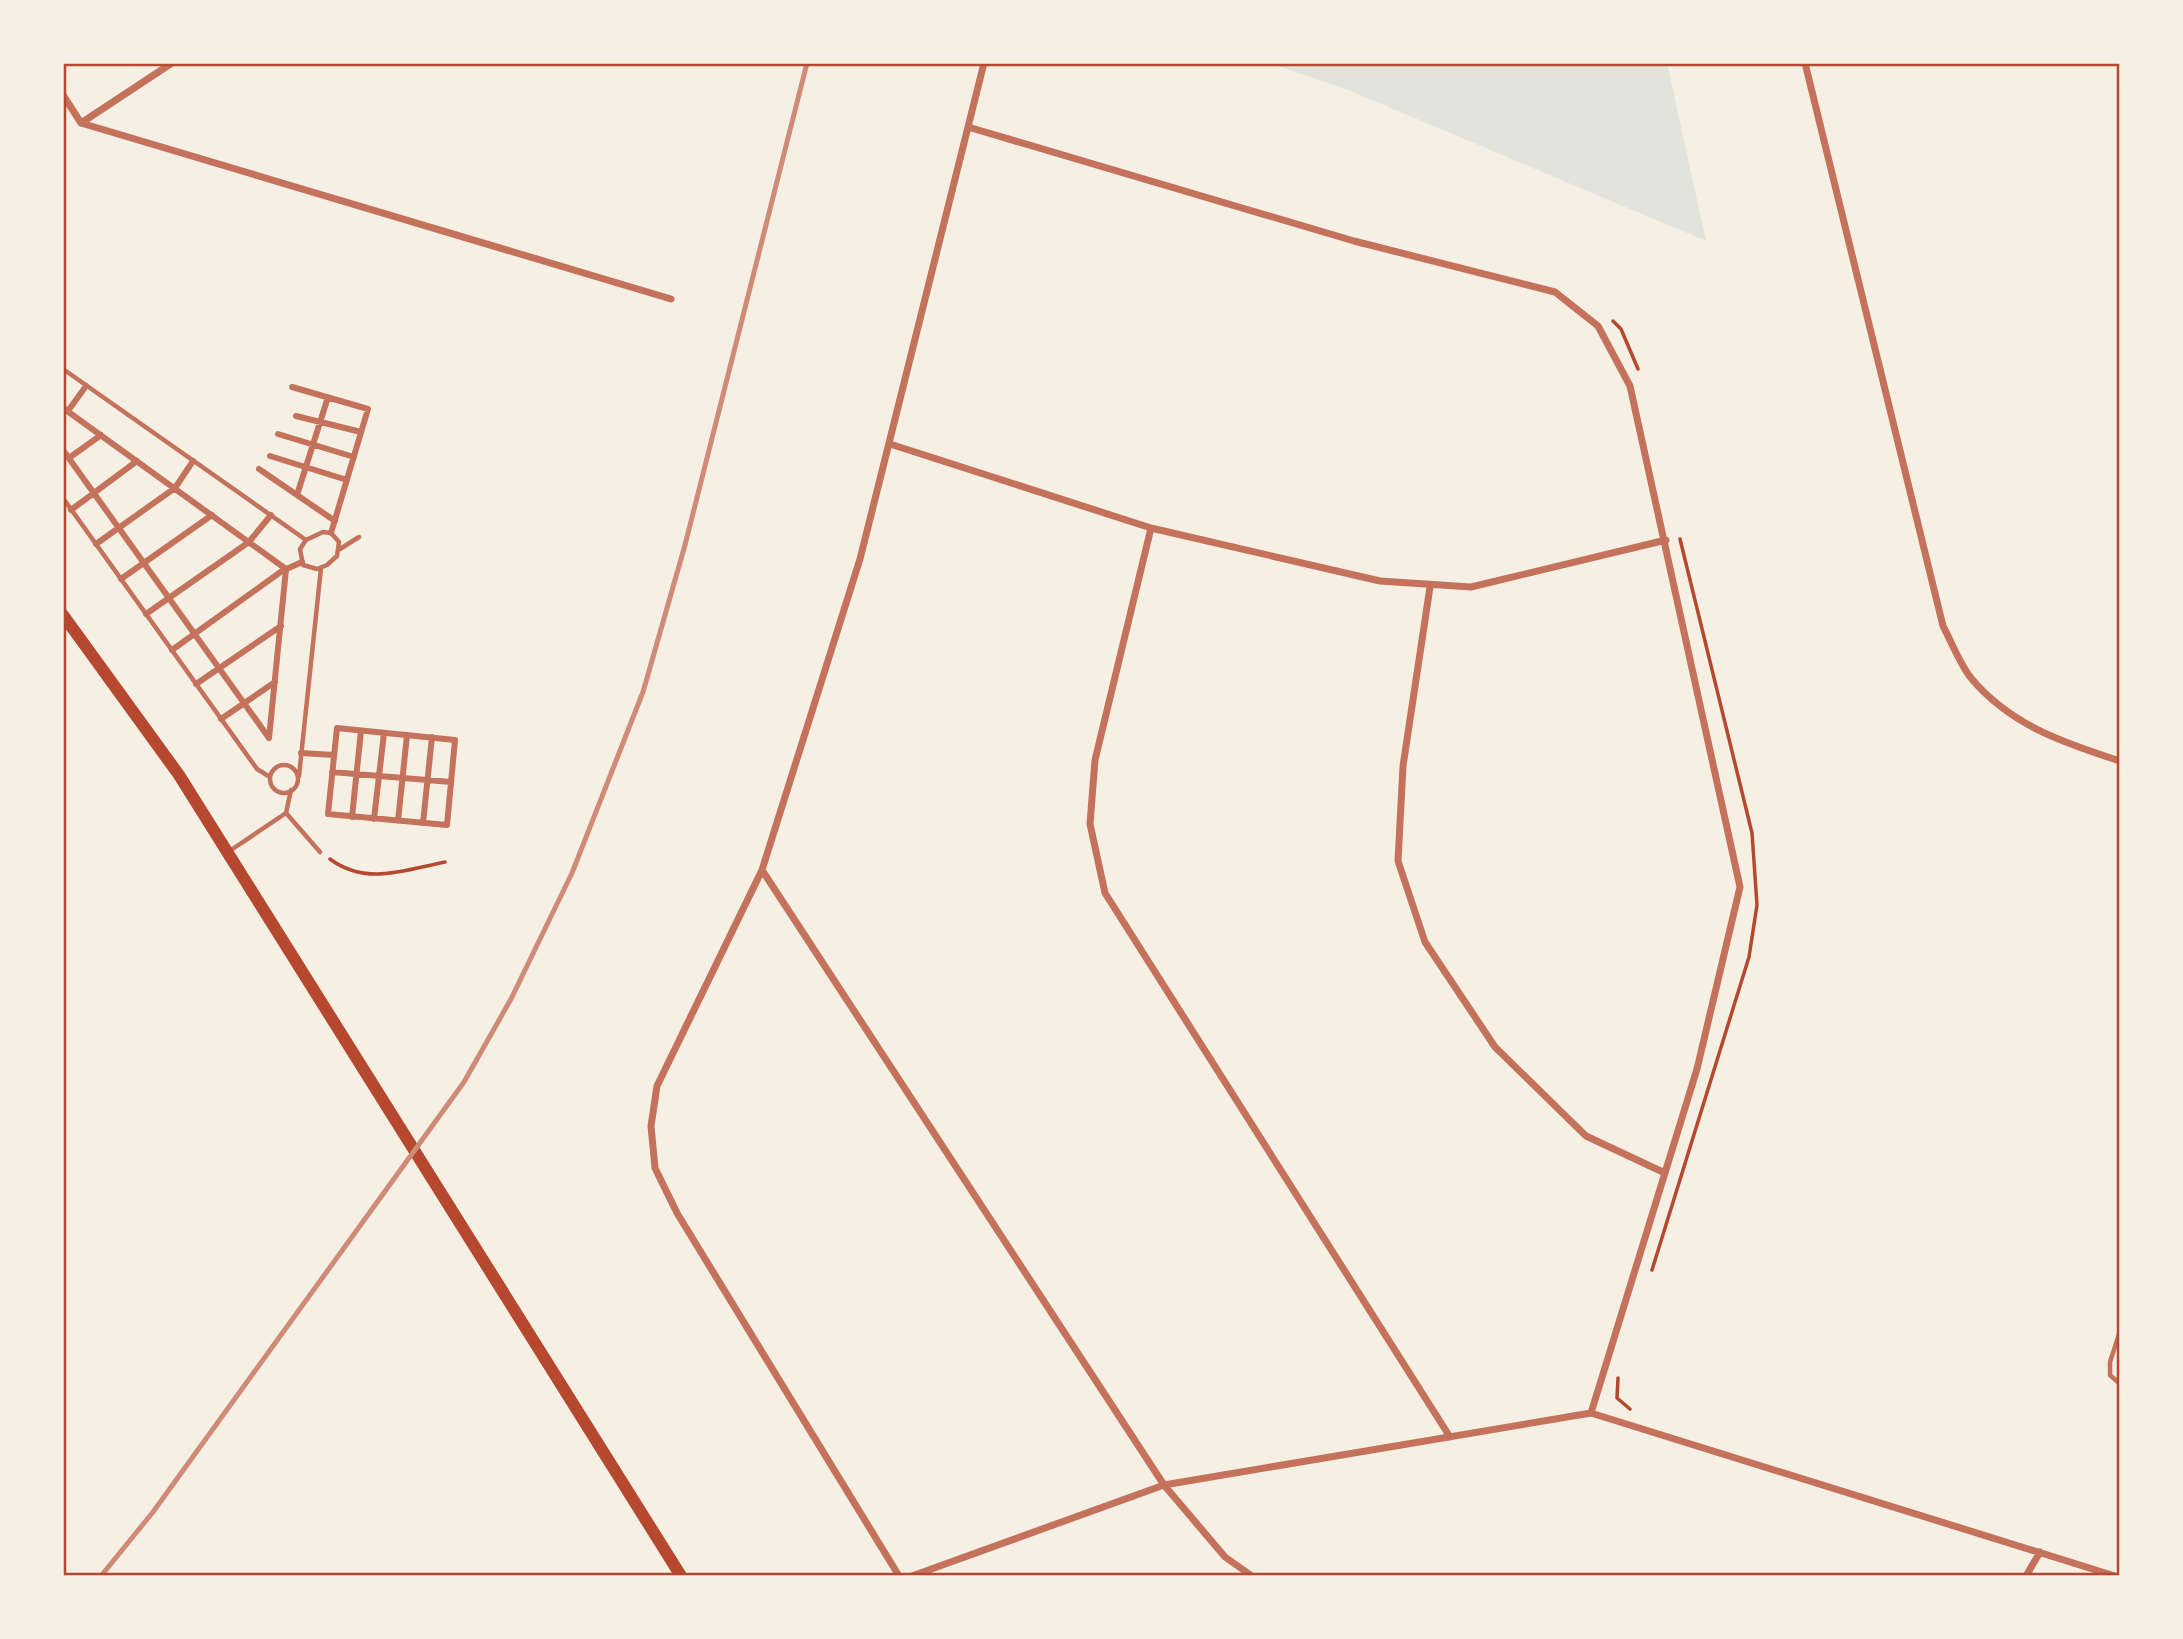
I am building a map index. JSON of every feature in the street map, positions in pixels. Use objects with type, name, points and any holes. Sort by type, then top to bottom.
[{"type":"main road","points":[[63,615],[179,775],[681,1576]]},
{"type":"street","points":[[81,123],[173,63]]},
{"type":"street","points":[[900,1576],[677,1213],[655,1168],[651,1126],[657,1086],[762,870],[860,559],[985,63]]},
{"type":"street","points":[[1805,63],[1943,626],[1970,677],[2005,713],[2061,742],[2120,761]]},
{"type":"street","points":[[63,95],[81,123],[671,299]]},
{"type":"street","points":[[968,127],[1354,241],[1555,292],[1598,326],[1630,386],[1666,540],[1740,887],[1697,1069],[1591,1413]]},
{"type":"street","points":[[86,386],[65,409],[286,569]]},
{"type":"street","points":[[292,387],[368,409],[331,533]]},
{"type":"street","points":[[297,495],[328,397]]},
{"type":"street","points":[[296,416],[361,432]]},
{"type":"street","points":[[278,434],[354,457]]},
{"type":"street","points":[[69,458],[101,435]]},
{"type":"street","points":[[890,444],[1151,528],[1380,581],[1430,587],[1471,587],[1666,540]]},
{"type":"street","points":[[63,450],[269,738],[286,569]]},
{"type":"street","points":[[270,456],[347,480]]},
{"type":"street","points":[[71,510],[137,461]]},
{"type":"street","points":[[96,544],[175,488],[193,461]]},
{"type":"street","points":[[260,469],[335,521]]},
{"type":"street","points":[[121,579],[212,515]]},
{"type":"street","points":[[146,614],[249,542],[271,515]]},
{"type":"street","points":[[1151,528],[1095,761],[1090,824],[1105,893],[1450,1437]]},
{"type":"street","points":[[172,650],[286,569],[302,562]]},
{"type":"street","points":[[1430,587],[1403,765],[1398,861],[1425,942],[1495,1047],[1586,1136],[1665,1173]]},
{"type":"street","points":[[196,684],[281,626]]},
{"type":"street","points":[[222,719],[275,682]]},
{"type":"street","points":[[337,729],[384,733],[456,740],[447,825],[327,814],[337,729]]},
{"type":"street","points":[[352,817],[361,731]]},
{"type":"street","points":[[374,819],[384,733]]},
{"type":"street","points":[[398,821],[407,735]]},
{"type":"street","points":[[423,823],[432,737]]},
{"type":"street","points":[[302,753],[334,755]]},
{"type":"street","points":[[332,772],[451,782]]},
{"type":"street","points":[[762,870],[1164,1485],[1225,1557],[1252,1576]]},
{"type":"street","points":[[912,1576],[1164,1485],[1591,1413],[2115,1576]]},
{"type":"street","points":[[2026,1576],[2040,1552]]},
{"type":"lane","points":[[63,369],[306,540]]},
{"type":"lane","points":[[63,498],[257,769],[270,777]]},
{"type":"lane","points":[[339,550],[339,542],[331,533],[314,534],[306,540],[299,554],[302,562],[310,568],[321,568],[332,561],[339,550],[359,537]]},
{"type":"lane","points":[[227,853],[286,813],[291,790],[299,776],[321,568]]},
{"type":"lane","points":[[291,790],[275,792],[269,787],[270,777],[280,767],[289,766],[295,768],[299,776]]},
{"type":"lane","points":[[286,813],[320,852]]},
{"type":"lane","points":[[2120,1331],[2110,1362],[2110,1375],[2120,1384]]},
{"type":"path","points":[[320,852],[342,868],[370,876],[445,862]]},
{"type":"shaded area","points":[[1269,63],[1667,63],[1706,241],[1348,90]]},
{"type":"railway","points":[[101,1576],[153,1512],[464,1082],[511,999],[572,873],[643,692],[685,545],[807,63]]}]
